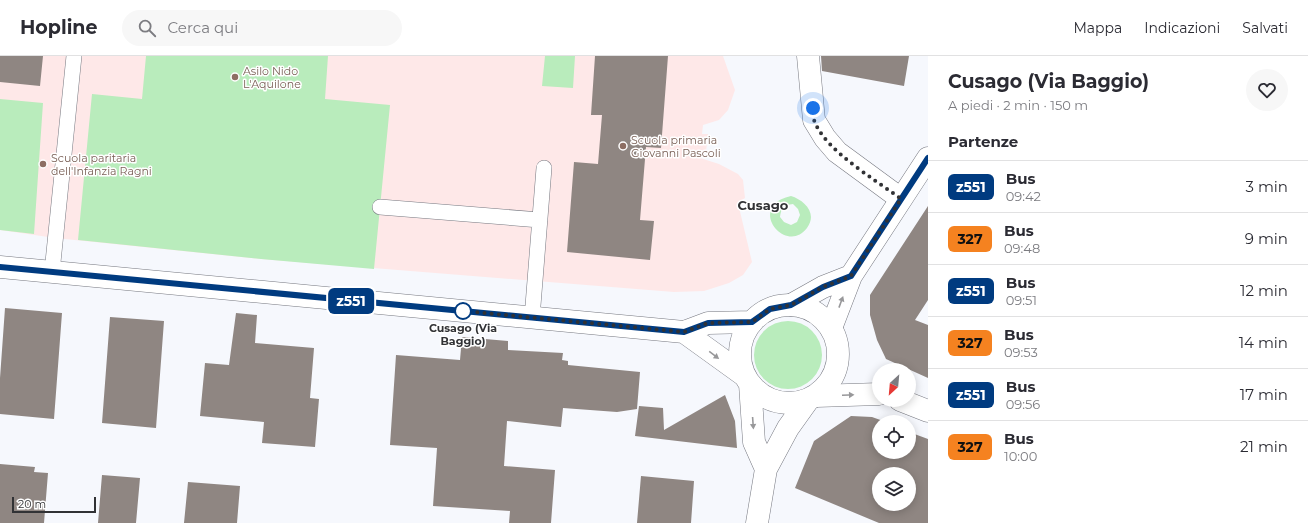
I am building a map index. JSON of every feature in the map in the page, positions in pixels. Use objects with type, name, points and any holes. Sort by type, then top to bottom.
[{"type":"street","points":[[808,56],[814,120],[825,138],[838,152],[901,199]]},
{"type":"street","points":[[831,328],[851,276],[928,158]]},
{"type":"street","points":[[0,267],[684,332],[708,323],[752,322]]},
{"type":"street","points":[[766,469],[754,442],[748,380],[741,366],[740,348],[744,335],[752,322],[770,309],[791,305],[823,287],[851,276]]},
{"type":"street","points":[[757,523],[766,469],[788,428],[812,398],[829,384],[837,369],[839,360],[838,343],[826,321],[812,310],[791,305]]},
{"type":"street","points":[[684,332],[748,380],[760,394],[775,401],[792,404],[812,398],[872,394]]},
{"type":"street","points":[[916,406],[928,411]]},
{"type":"lane","points":[[52,272],[74,56]]},
{"type":"lane","points":[[532,318],[544,168]]},
{"type":"lane","points":[[380,207],[540,220]]},
{"type":"shaded area","points":[[0,56],[723,56],[735,90],[728,110],[719,120],[703,125],[702,134],[708,134],[706,152],[701,152],[700,158],[719,164],[738,174],[743,180],[745,198],[738,203],[752,262],[743,275],[729,283],[704,291],[674,292],[261,259],[55,238],[0,230]]},
{"type":"green space","points":[[146,56],[328,56],[325,99],[390,105],[374,269],[78,240],[92,94],[142,99]]},
{"type":"green space","points":[[545,56],[575,56],[573,88],[542,86]]},
{"type":"green space","points":[[0,99],[43,103],[34,234],[0,230]]},
{"type":"green space","points":[[791,196],[805,204],[811,217],[807,228],[798,235],[789,236],[781,233],[774,226],[770,218],[771,209],[778,201]],"holes":[[[793,204],[798,209],[800,215],[797,222],[791,225],[784,222],[780,217],[782,209],[787,205]]]},
{"type":"green space","points":[[788,321],[801,323],[812,331],[820,342],[822,355],[820,368],[812,379],[801,387],[788,389],[775,387],[764,379],[756,368],[754,355],[756,342],[764,331],[775,323]]},
{"type":"building","points":[[0,56],[43,56],[40,86],[0,82]]},
{"type":"building","points":[[595,56],[668,56],[661,148],[646,147],[640,220],[654,221],[650,260],[567,252],[574,162],[598,164],[602,115],[591,115]]},
{"type":"building","points":[[821,56],[909,56],[904,86],[822,71]]},
{"type":"building","points":[[928,206],[928,300],[915,320],[928,325],[928,378],[916,373],[916,363],[895,363],[886,359],[877,340],[870,315],[870,295]]},
{"type":"building","points":[[5,308],[62,313],[54,419],[0,414],[0,378]]},
{"type":"building","points":[[236,313],[257,315],[255,343],[314,348],[310,398],[319,399],[315,447],[262,443],[264,422],[200,416],[205,363],[229,365]]},
{"type":"building","points":[[110,317],[164,321],[156,428],[102,423]]},
{"type":"building","points":[[462,337],[508,341],[508,350],[563,353],[562,360],[568,361],[568,365],[640,372],[637,409],[617,412],[563,408],[561,427],[507,421],[504,466],[555,470],[551,523],[509,523],[510,511],[433,506],[437,448],[390,445],[396,355],[460,360]]},
{"type":"building","points":[[725,395],[735,421],[737,448],[635,436],[639,406],[663,408],[664,430]]},
{"type":"building","points":[[851,416],[872,417],[872,459],[916,459],[916,435],[928,439],[928,523],[879,523],[795,488],[814,441]]},
{"type":"building","points":[[0,464],[35,467],[34,472],[48,473],[44,523],[0,523]]},
{"type":"building","points":[[102,475],[140,478],[136,523],[98,523]]},
{"type":"building","points":[[641,476],[694,481],[691,523],[637,523]]},
{"type":"building","points":[[188,482],[240,486],[237,523],[184,523]]},
{"type":"bus line","name":"z551","points":[[0,267],[684,332],[708,323],[752,322],[770,309],[778,306],[791,305],[823,287],[851,276],[928,158]]},
{"type":"place","name":"Asilo Nido L'Aquilone","points":[[235,77]]},
{"type":"place","name":"Scuola primaria Giovanni Pascoli","points":[[623,146]]},
{"type":"place","name":"Scuola paritaria dell'Infanzia Ragni","points":[[43,164]]},
{"type":"place","name":"Cusago (Via Baggio)","points":[[463,311]]},
{"type":"district","name":"Cusago","points":[[763,205]]},
{"type":"route","points":[[463,311],[684,332],[708,323],[752,322],[770,309],[778,306],[791,305],[823,287],[851,276],[901,199],[838,152],[825,138],[814,120],[813,108]]}]
